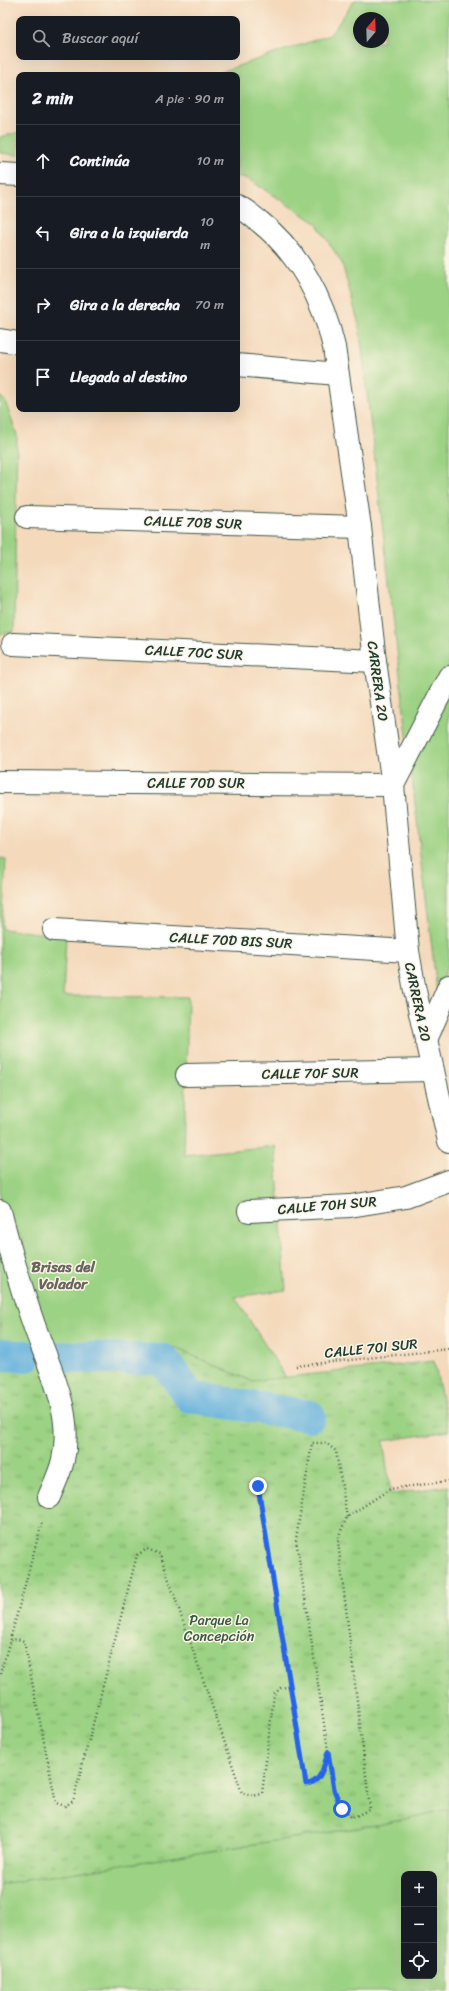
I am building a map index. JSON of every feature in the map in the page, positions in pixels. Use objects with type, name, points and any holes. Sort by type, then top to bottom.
[{"type":"street","points":[[0,174],[16,175]]},
{"type":"street","name":"CARRERA 20","points":[[240,207],[274,234],[294,258],[314,289],[328,321],[334,347],[360,527],[374,661],[393,785],[408,951],[432,1070],[449,1141]]},
{"type":"street","points":[[0,340],[16,343]]},
{"type":"street","points":[[240,365],[337,374]]},
{"type":"street","name":"CALLE 70B SUR","points":[[28,517],[360,527]]},
{"type":"street","name":"CALLE 70C SUR","points":[[13,644],[374,661]]},
{"type":"street","points":[[393,785],[449,677]]},
{"type":"street","name":"CALLE 70D SUR","points":[[0,782],[393,785]]},
{"type":"street","name":"CALLE 70D BIS SUR","points":[[54,930],[408,951]]},
{"type":"street","points":[[426,1040],[449,986]]},
{"type":"street","name":"CALLE 70F SUR","points":[[187,1075],[432,1070]]},
{"type":"street","name":"CALLE 70H SUR","points":[[249,1211],[350,1206],[406,1197],[449,1181]]},
{"type":"street","points":[[0,1211],[28,1307],[55,1378],[65,1418],[66,1438],[63,1459],[49,1497]]},
{"type":"path","name":"CALLE 70I SUR","points":[[296,1366],[449,1349]]},
{"type":"path","points":[[312,1443],[326,1443],[336,1451],[347,1517],[338,1542],[370,1809],[352,1818],[342,1809],[334,1790],[296,1539],[312,1443]]},
{"type":"path","points":[[347,1517],[390,1489],[449,1481]]},
{"type":"path","points":[[258,1486],[306,1784],[314,1783],[319,1778],[328,1752]]},
{"type":"path","points":[[0,1674],[49,1497]]},
{"type":"path","points":[[10,1640],[17,1639],[24,1641],[56,1803],[65,1806],[73,1801],[136,1555],[147,1549],[160,1554],[242,1793],[254,1796],[262,1794],[274,1694],[281,1688],[291,1686]]},
{"type":"green space","points":[[355,0],[449,0],[449,962],[437,992],[359,325],[342,263],[316,223],[248,179],[240,178],[240,72],[220,72],[330,35]]},
{"type":"green space","points":[[16,133],[16,155],[0,153],[0,137]]},
{"type":"green space","points":[[0,396],[5,401],[17,435],[14,632],[0,634]]},
{"type":"green space","points":[[0,858],[6,859],[2,929],[66,936],[63,996],[188,997],[184,1155],[275,1146],[286,1290],[235,1297],[286,1378],[251,1381],[175,1348],[0,1342]]},
{"type":"green space","name":"Parque La Concepción","points":[[0,1342],[175,1348],[251,1381],[434,1361],[449,1431],[383,1441],[391,1494],[449,1486],[449,1809],[382,1824],[0,1884]]},
{"type":"green space","points":[[449,1809],[449,1991],[0,1991],[0,1884],[382,1824]]},
{"type":"waterway","points":[[0,1355],[26,1356]]},
{"type":"waterway","points":[[66,1357],[164,1360],[190,1397],[310,1416]]},
{"type":"district","name":"Brisas del Volador","points":[[63,1276]]},
{"type":"route","points":[[258,1486],[306,1784],[314,1783],[319,1778],[328,1752],[334,1790],[342,1809]]}]
